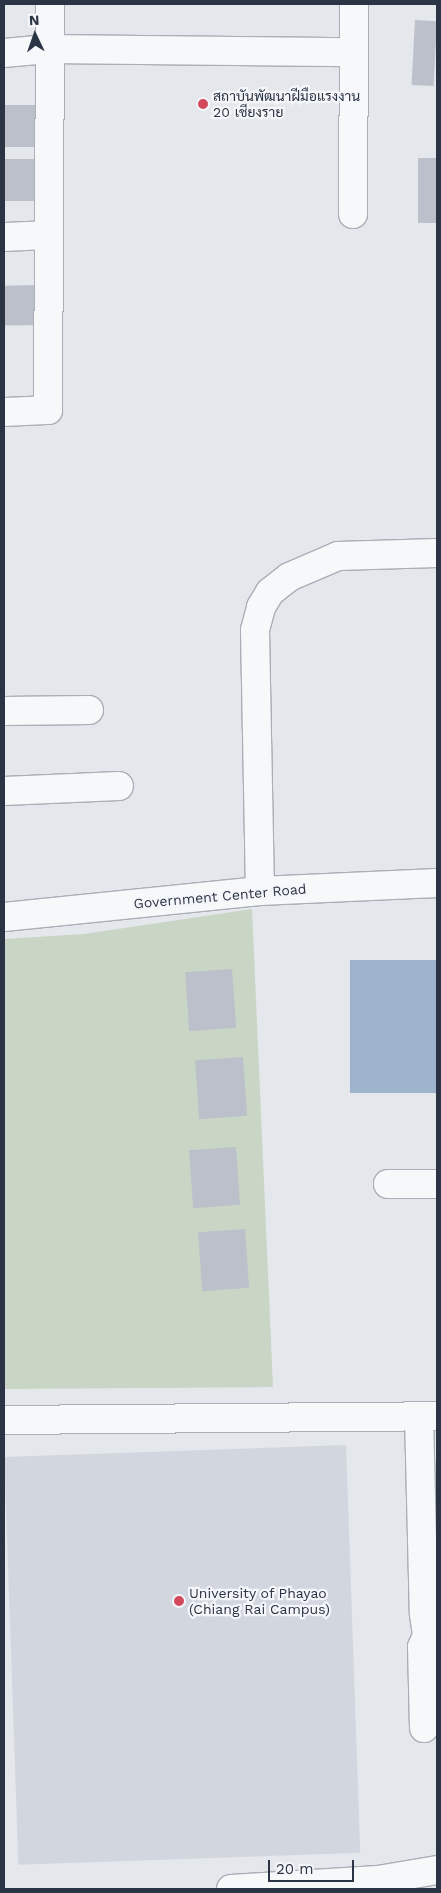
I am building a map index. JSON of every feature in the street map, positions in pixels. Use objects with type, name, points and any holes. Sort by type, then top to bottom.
[{"type":"street","points":[[4,412],[48,410],[48,49],[50,4]]},
{"type":"street","points":[[353,214],[354,4]]},
{"type":"street","points":[[4,53],[48,49],[353,52]]},
{"type":"street","points":[[4,237],[48,235]]},
{"type":"street","points":[[260,891],[255,630],[262,607],[270,592],[289,577],[338,556],[437,553]]},
{"type":"street","points":[[4,711],[89,710]]},
{"type":"street","points":[[4,791],[119,786]]},
{"type":"street","name":"Government Center Road","points":[[4,917],[260,891],[437,884]]},
{"type":"street","points":[[388,1184],[437,1184]]},
{"type":"street","points":[[4,1420],[428,1416],[432,1637],[422,1647],[424,1728]]},
{"type":"street","points":[[231,1889],[378,1880],[437,1870]]},
{"type":"shaded area","name":"University of Phayao (Chiang Rai Campus)","points":[[346,1445],[360,1853],[18,1865],[4,1457]]},
{"type":"green space","points":[[252,909],[273,1387],[4,1389],[4,939],[84,934]]},
{"type":"water","points":[[350,960],[437,960],[437,1093],[350,1093]]},
{"type":"building","points":[[415,20],[437,21],[434,86],[412,85]]},
{"type":"building","points":[[4,105],[48,105],[48,147],[4,147]]},
{"type":"building","points":[[418,158],[437,158],[437,223],[418,223]]},
{"type":"building","points":[[4,159],[50,159],[50,201],[4,201]]},
{"type":"building","points":[[40,285],[41,325],[5,326],[4,286]]},
{"type":"building","points":[[232,969],[236,1028],[189,1031],[185,972]]},
{"type":"building","points":[[243,1057],[247,1116],[199,1119],[195,1060]]},
{"type":"building","points":[[236,1147],[240,1205],[193,1208],[189,1150]]},
{"type":"building","points":[[245,1229],[249,1288],[202,1291],[198,1232]]},
{"type":"place","name":"สถาบันพัฒนาฝีมือแรงงาน 20 เชียงราย","points":[[203,104]]},
{"type":"place","name":"University of Phayao (Chiang Rai Campus)","points":[[179,1601]]}]
